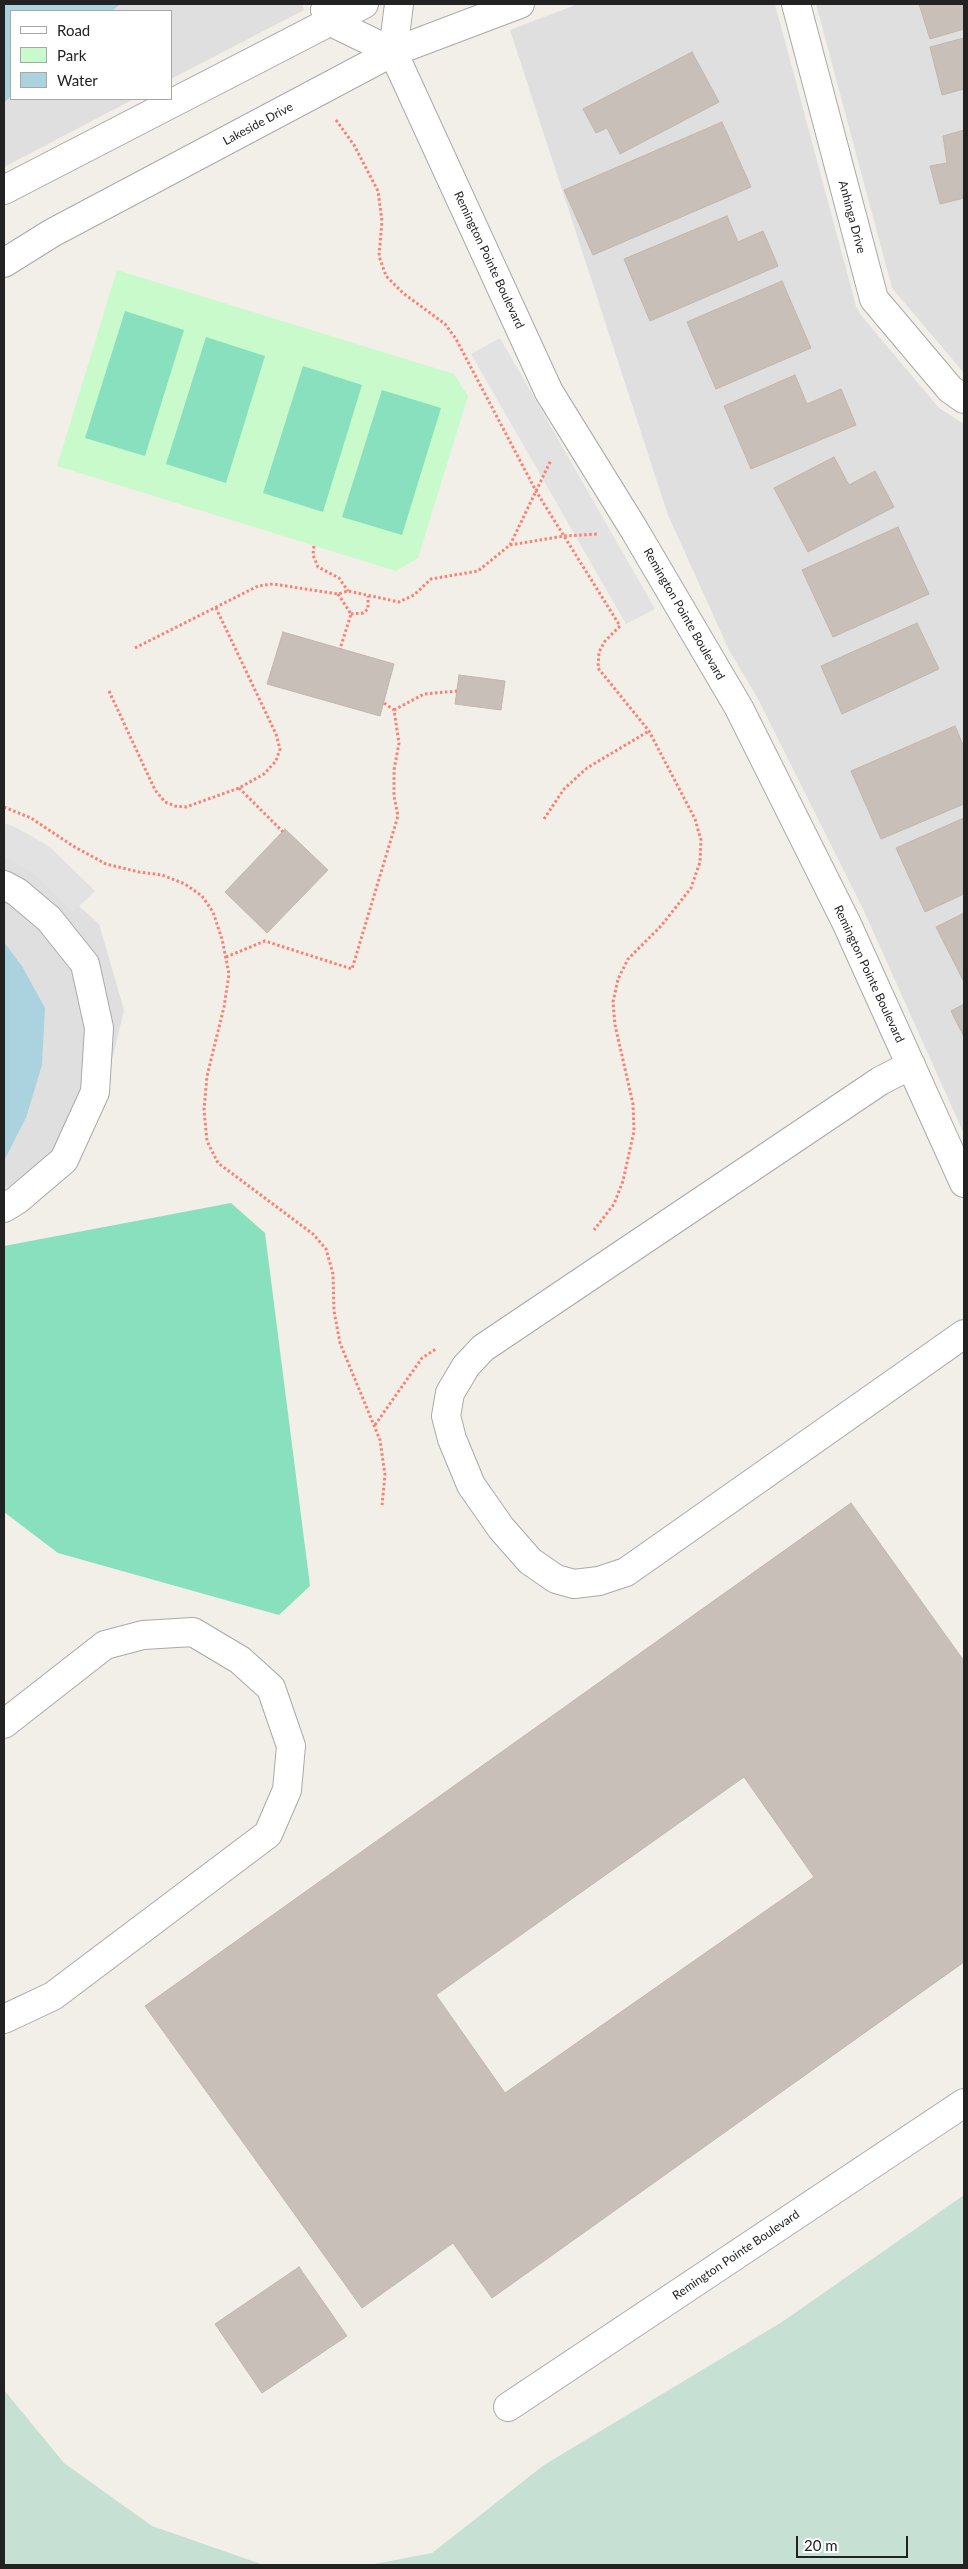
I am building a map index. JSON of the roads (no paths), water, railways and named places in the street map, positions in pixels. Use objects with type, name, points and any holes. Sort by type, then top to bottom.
[{"type":"street","points":[[172,97],[326,12],[364,4]]},
{"type":"street","points":[[326,12],[394,52],[399,4]]},
{"type":"street","name":"Lakeside Drive","points":[[4,263],[52,234],[394,52],[520,4]]},
{"type":"street","name":"Anhinga Drive","points":[[796,4],[874,299],[950,389],[964,398]]},
{"type":"street","name":"Remington Pointe Boulevard","points":[[394,52],[549,392],[635,531],[739,708],[846,922],[964,1183]]},
{"type":"street","points":[[4,190],[167,100]]},
{"type":"street","points":[[4,885],[17,892],[49,919],[85,964],[99,1028],[95,1092],[64,1160],[17,1200],[4,1208]]},
{"type":"street","points":[[911,1065],[880,1081],[483,1348],[466,1366],[450,1393],[446,1416],[452,1439],[471,1485],[501,1528],[530,1561],[556,1579],[574,1584],[599,1581],[626,1572],[964,1334]]},
{"type":"street","points":[[4,1724],[105,1645],[143,1635],[193,1632],[240,1660],[271,1688],[291,1746],[288,1790],[268,1834],[53,1996],[4,2019]]},
{"type":"street","name":"Remington Pointe Boulevard","points":[[508,2407],[964,2103]]},
{"type":"water","points":[[4,4],[121,4],[113,10],[10,10],[10,97],[4,103]]},
{"type":"water","points":[[4,942],[22,966],[45,1008],[42,1065],[26,1118],[4,1161]]}]
